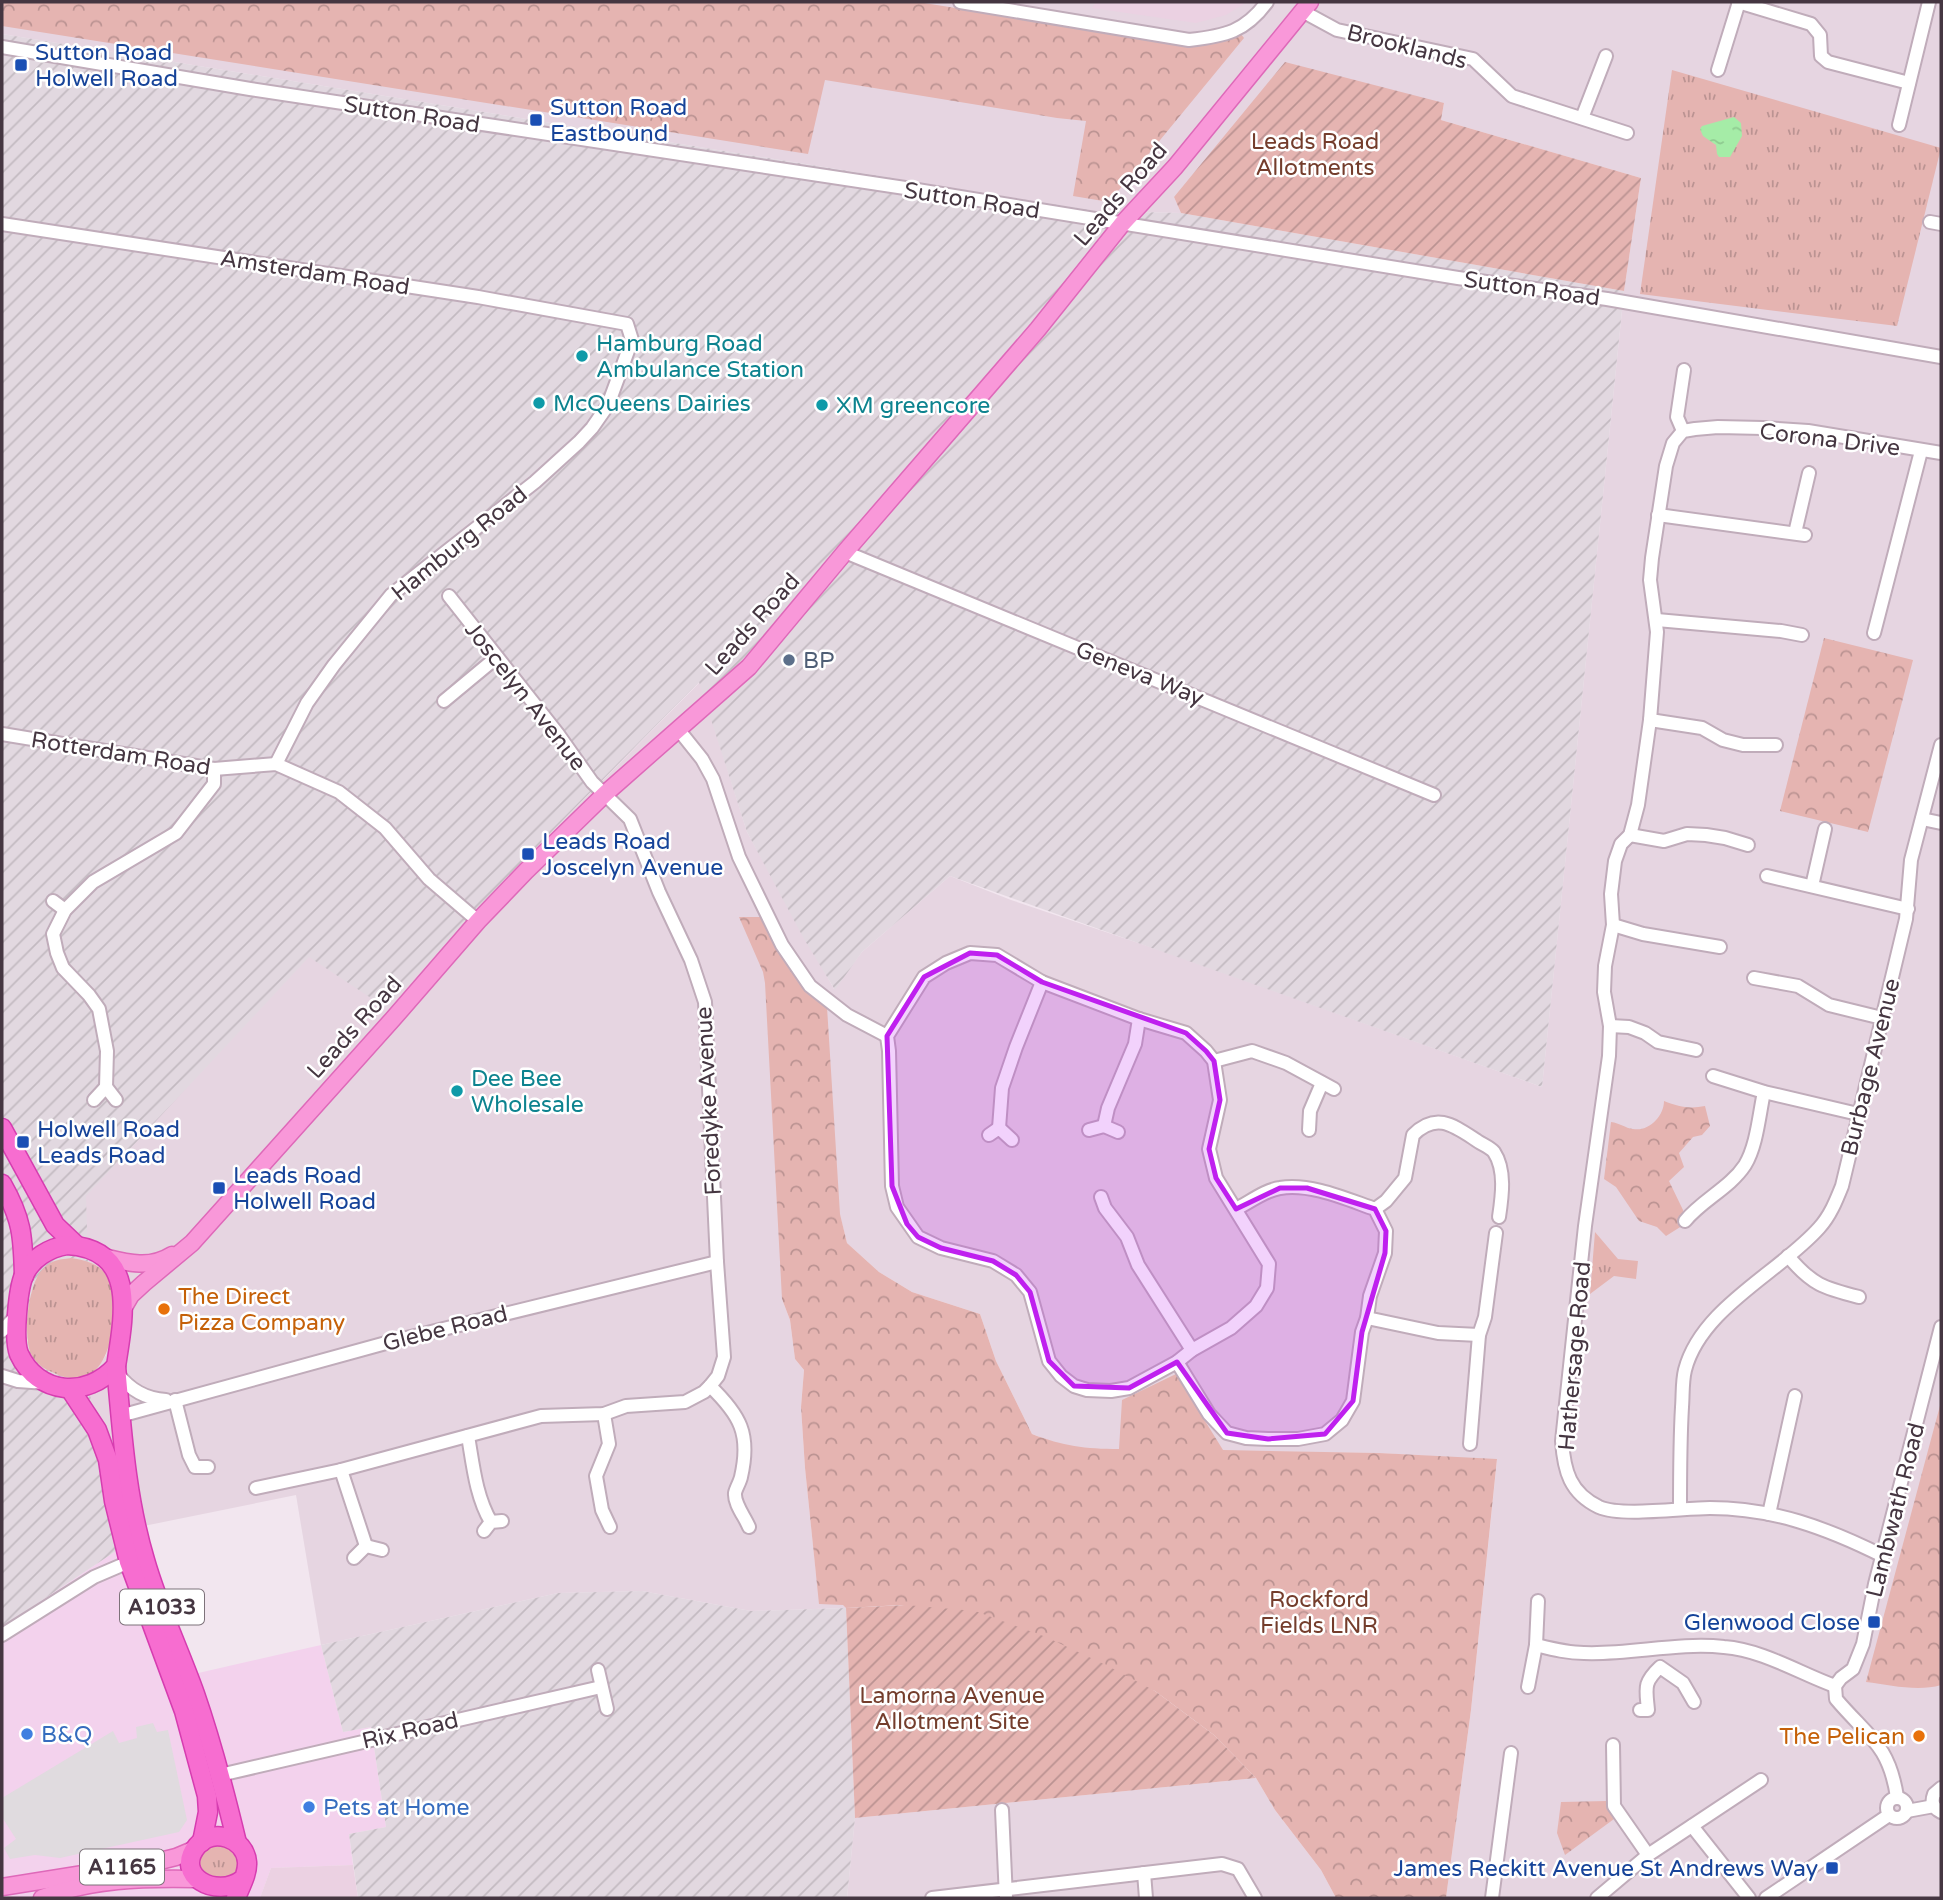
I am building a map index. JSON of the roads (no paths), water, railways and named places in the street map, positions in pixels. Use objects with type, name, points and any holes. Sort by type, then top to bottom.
[{"type":"highway","points":[[2,1128],[55,1225],[76,1245]]},
{"type":"highway","points":[[2,1184],[19,1219],[23,1235],[24,1276],[15,1331],[20,1354],[34,1373],[47,1383],[70,1389],[97,1382],[116,1369]]},
{"type":"highway","points":[[24,1276],[39,1256],[66,1244],[94,1251],[104,1257]]},
{"type":"highway","name":"A1033","points":[[104,1257],[118,1275],[122,1286],[124,1307],[116,1369],[130,1494],[144,1559],[195,1695],[220,1775],[237,1843]]},
{"type":"highway","name":"A1033","points":[[70,1389],[97,1430],[108,1460],[114,1501],[129,1562],[184,1710],[203,1780],[208,1812],[198,1845]]},
{"type":"highway","points":[[236,1898],[243,1878],[247,1864],[246,1857],[237,1843],[220,1836],[198,1845],[191,1864],[199,1887],[222,1892],[238,1885],[243,1878]]},
{"type":"main road","name":"Leads Road","points":[[124,1307],[138,1289],[192,1243],[393,1020],[478,921],[606,793],[749,667],[1038,330],[1122,224],[1175,167],[1306,6]]},
{"type":"main road","name":"Leads Road","points":[[104,1257],[144,1265],[163,1260],[192,1243]]},
{"type":"main road","name":"A1165","points":[[2,1886],[152,1863],[176,1857],[198,1845]]},
{"type":"main road","name":"A1165","points":[[42,1898],[129,1878],[199,1887]]},
{"type":"street","points":[[960,2],[1001,5],[1189,40],[1223,36],[1256,18],[1268,2]]},
{"type":"street","points":[[1718,70],[1739,2],[1811,24],[1820,35],[1821,56],[1828,62],[1909,83]]},
{"type":"street","points":[[1899,125],[1929,2]]},
{"type":"street","name":"Brooklands","points":[[1306,6],[1338,30],[1473,59],[1512,96],[1627,133]]},
{"type":"street","name":"Sutton Road","points":[[2,47],[250,89],[905,188],[1458,278],[1607,299],[1941,357]]},
{"type":"street","points":[[1582,118],[1606,56]]},
{"type":"street","name":"Amsterdam Road","points":[[2,224],[478,297],[627,324]]},
{"type":"street","name":"Hamburg Road","points":[[276,764],[307,703],[391,595],[537,480],[592,428],[608,405],[632,340],[627,324]]},
{"type":"street","points":[[1683,431],[1677,416],[1684,370]]},
{"type":"street","name":"Corona Drive","points":[[1683,431],[1718,427],[1808,431],[1941,453]]},
{"type":"street","name":"Hathersage Road","points":[[1683,431],[1673,443],[1658,515],[1650,580],[1657,620],[1650,720],[1638,805],[1630,835],[1621,844],[1615,861],[1611,894],[1612,925],[1604,992],[1610,1026],[1606,1081],[1566,1397],[1562,1441],[1564,1459],[1567,1474],[1575,1487],[1599,1507],[1628,1512],[1734,1509],[1769,1514],[1815,1525],[1882,1556]]},
{"type":"street","points":[[1874,633],[1921,451]]},
{"type":"street","points":[[1658,515],[1800,534],[1809,473]]},
{"type":"street","name":"Geneva Way","points":[[845,552],[1434,795]]},
{"type":"street","name":"Joscelyn Avenue","points":[[449,596],[558,734],[592,782],[606,793]]},
{"type":"street","points":[[1657,620],[1802,635]]},
{"type":"street","points":[[444,701],[497,656]]},
{"type":"street","points":[[1650,720],[1702,727],[1723,740],[1743,745],[1776,745]]},
{"type":"street","points":[[678,729],[702,759],[713,779],[739,857],[782,945],[810,986],[847,1015],[887,1036]]},
{"type":"street","name":"Rotterdam Road","points":[[2,734],[214,769],[276,764],[339,792],[385,828],[429,879],[478,921]]},
{"type":"street","points":[[1941,745],[1922,820],[1941,823]]},
{"type":"street","points":[[116,1100],[106,1087],[107,1051],[99,1009],[63,968],[53,934],[65,910],[93,882],[176,833],[214,784],[214,769]]},
{"type":"street","name":"Foredyke Avenue","points":[[606,793],[629,818],[659,892],[691,960],[705,1002],[724,1357],[718,1376],[710,1387]]},
{"type":"street","name":"Burbage Avenue","points":[[1680,1509],[1684,1371],[1692,1352],[1703,1334],[1732,1303],[1819,1228],[1834,1207],[1842,1186],[1908,909],[1911,860],[1922,820]]},
{"type":"street","points":[[1812,886],[1826,853],[1825,829]]},
{"type":"street","points":[[1630,835],[1664,841],[1687,834],[1706,835],[1748,845]]},
{"type":"street","points":[[1767,876],[1908,909]]},
{"type":"street","points":[[53,901],[65,910]]},
{"type":"street","points":[[1612,925],[1643,934],[1720,947]]},
{"type":"street","points":[[971,953],[997,955],[1042,982],[1139,1019],[1186,1033],[1214,1061],[1220,1100],[1209,1149],[1216,1178],[1269,1264],[1267,1288],[1256,1306],[1231,1328],[1129,1388],[1099,1391],[1074,1386],[1061,1376],[1049,1361],[1030,1292],[1016,1275],[993,1261],[941,1248],[918,1237],[897,1207],[892,1186],[887,1036],[924,977],[946,963],[971,953]]},
{"type":"street","points":[[1754,978],[1798,986],[1829,1005],[1882,1018]]},
{"type":"street","points":[[1012,1140],[994,1131],[1002,1088],[1042,982]]},
{"type":"street","points":[[1104,1126],[1112,1097],[1127,1068],[1135,1044],[1139,1019]]},
{"type":"street","points":[[1610,1026],[1629,1027],[1658,1042],[1696,1050]]},
{"type":"street","points":[[1214,1061],[1252,1051],[1286,1063],[1328,1086],[1310,1111],[1309,1130]]},
{"type":"street","points":[[1713,1076],[1764,1092],[1858,1114]]},
{"type":"street","points":[[94,1100],[106,1087]]},
{"type":"street","points":[[1685,1221],[1690,1205],[1736,1176],[1746,1164],[1764,1092]]},
{"type":"street","points":[[1375,1209],[1386,1201],[1405,1178],[1413,1135],[1429,1123],[1441,1122],[1453,1125],[1497,1148],[1502,1177],[1499,1217]]},
{"type":"street","points":[[1089,1130],[1104,1126],[1118,1132]]},
{"type":"street","points":[[1177,1362],[1209,1414],[1227,1433],[1246,1438],[1298,1439],[1325,1434],[1342,1420],[1353,1401],[1362,1332],[1370,1296],[1385,1253],[1386,1231],[1375,1209],[1307,1188],[1280,1188],[1266,1192],[1236,1209]]},
{"type":"street","points":[[1101,1198],[1105,1208],[1127,1237],[1138,1265],[1192,1350]]},
{"type":"street","points":[[1127,1237],[1140,1231]]},
{"type":"street","points":[[1471,1444],[1479,1335],[1485,1317],[1496,1233]]},
{"type":"street","points":[[1788,1256],[1802,1273],[1823,1287],[1859,1297]]},
{"type":"street","name":"Glebe Road","points":[[120,1416],[459,1324],[717,1262]]},
{"type":"street","points":[[2,1331],[17,1315]]},
{"type":"street","points":[[1367,1318],[1438,1332],[1479,1335]]},
{"type":"street","name":"Lambwath Road","points":[[1836,1686],[1841,1678],[1853,1669],[1863,1644],[1882,1556],[1941,1327]]},
{"type":"street","name":"Glebe Road","points":[[116,1369],[125,1383],[141,1395],[175,1401]]},
{"type":"street","points":[[2,1376],[18,1381],[47,1383]]},
{"type":"street","points":[[256,1488],[341,1470],[541,1416],[604,1414],[626,1406],[685,1402],[710,1387],[732,1408],[742,1427],[745,1448],[741,1479],[735,1493],[738,1508],[749,1527]]},
{"type":"street","points":[[1769,1514],[1795,1396]]},
{"type":"street","points":[[175,1401],[183,1435],[195,1467],[208,1467]]},
{"type":"street","points":[[604,1414],[609,1444],[596,1476],[602,1510],[610,1527]]},
{"type":"street","points":[[468,1436],[478,1490],[493,1525]]},
{"type":"street","points":[[341,1470],[366,1546]]},
{"type":"street","points":[[366,1546],[382,1550]]},
{"type":"street","points":[[354,1558],[366,1546]]},
{"type":"street","points":[[2,1635],[94,1577],[129,1562]]},
{"type":"street","points":[[1528,1687],[1536,1645],[1538,1601]]},
{"type":"street","points":[[1536,1645],[1586,1653],[1660,1647],[1725,1647],[1755,1652],[1836,1686],[1836,1699],[1883,1751],[1904,1805],[1899,1818],[1889,1815],[1766,1898]]},
{"type":"street","points":[[1640,1710],[1648,1710],[1646,1685],[1660,1667],[1660,1647]]},
{"type":"street","points":[[1660,1667],[1683,1684],[1694,1702]]},
{"type":"street","points":[[598,1670],[607,1709]]},
{"type":"street","name":"Rix Road","points":[[220,1775],[601,1687]]},
{"type":"street","points":[[1617,1750],[1614,1806],[1648,1855]]},
{"type":"street","points":[[1492,1898],[1515,1767],[1511,1753]]},
{"type":"street","points":[[1597,1898],[1648,1855],[1761,1780]]},
{"type":"street","points":[[1904,1805],[1937,1801]]},
{"type":"street","points":[[1002,1810],[1006,1893]]},
{"type":"street","points":[[1692,1826],[1749,1898]]},
{"type":"street","points":[[932,1898],[1006,1893],[1222,1864],[1238,1869],[1255,1898]]},
{"type":"street","points":[[1144,1873],[1146,1898]]},
{"type":"water","points":[[1734,117],[1741,123],[1742,136],[1730,157],[1719,157],[1716,145],[1703,136],[1700,129],[1702,126]]},
{"type":"place","name":"Sutton Road Holwell Road","points":[[21,65]]},
{"type":"place","name":"Sutton Road Eastbound","points":[[536,120]]},
{"type":"place","name":"Hamburg Road Ambulance Station","points":[[582,356]]},
{"type":"place","name":"McQueens Dairies","points":[[539,403]]},
{"type":"place","name":"XM greencore","points":[[822,405]]},
{"type":"place","name":"BP","points":[[789,660]]},
{"type":"place","name":"Leads Road Joscelyn Avenue","points":[[528,854]]},
{"type":"place","name":"Dee Bee Wholesale","points":[[457,1091]]},
{"type":"place","name":"Holwell Road Leads Road","points":[[23,1142]]},
{"type":"place","name":"Leads Road Holwell Road","points":[[219,1188]]},
{"type":"place","name":"The Direct Pizza Company","points":[[164,1309]]},
{"type":"place","name":"Glenwood Close","points":[[1874,1622]]},
{"type":"place","name":"B&Q","points":[[27,1734]]},
{"type":"place","name":"The Pelican","points":[[1919,1736]]},
{"type":"place","name":"Pets at Home","points":[[309,1807]]},
{"type":"place","name":"James Reckitt Avenue St Andrews Way","points":[[1832,1868]]},
{"type":"park label","name":"Leads Road Allotments","points":[[1315,154]]},
{"type":"park label","name":"Rockford Fields LNR","points":[[1319,1612]]},
{"type":"park label","name":"Lamorna Avenue Allotment Site","points":[[952,1708]]}]
